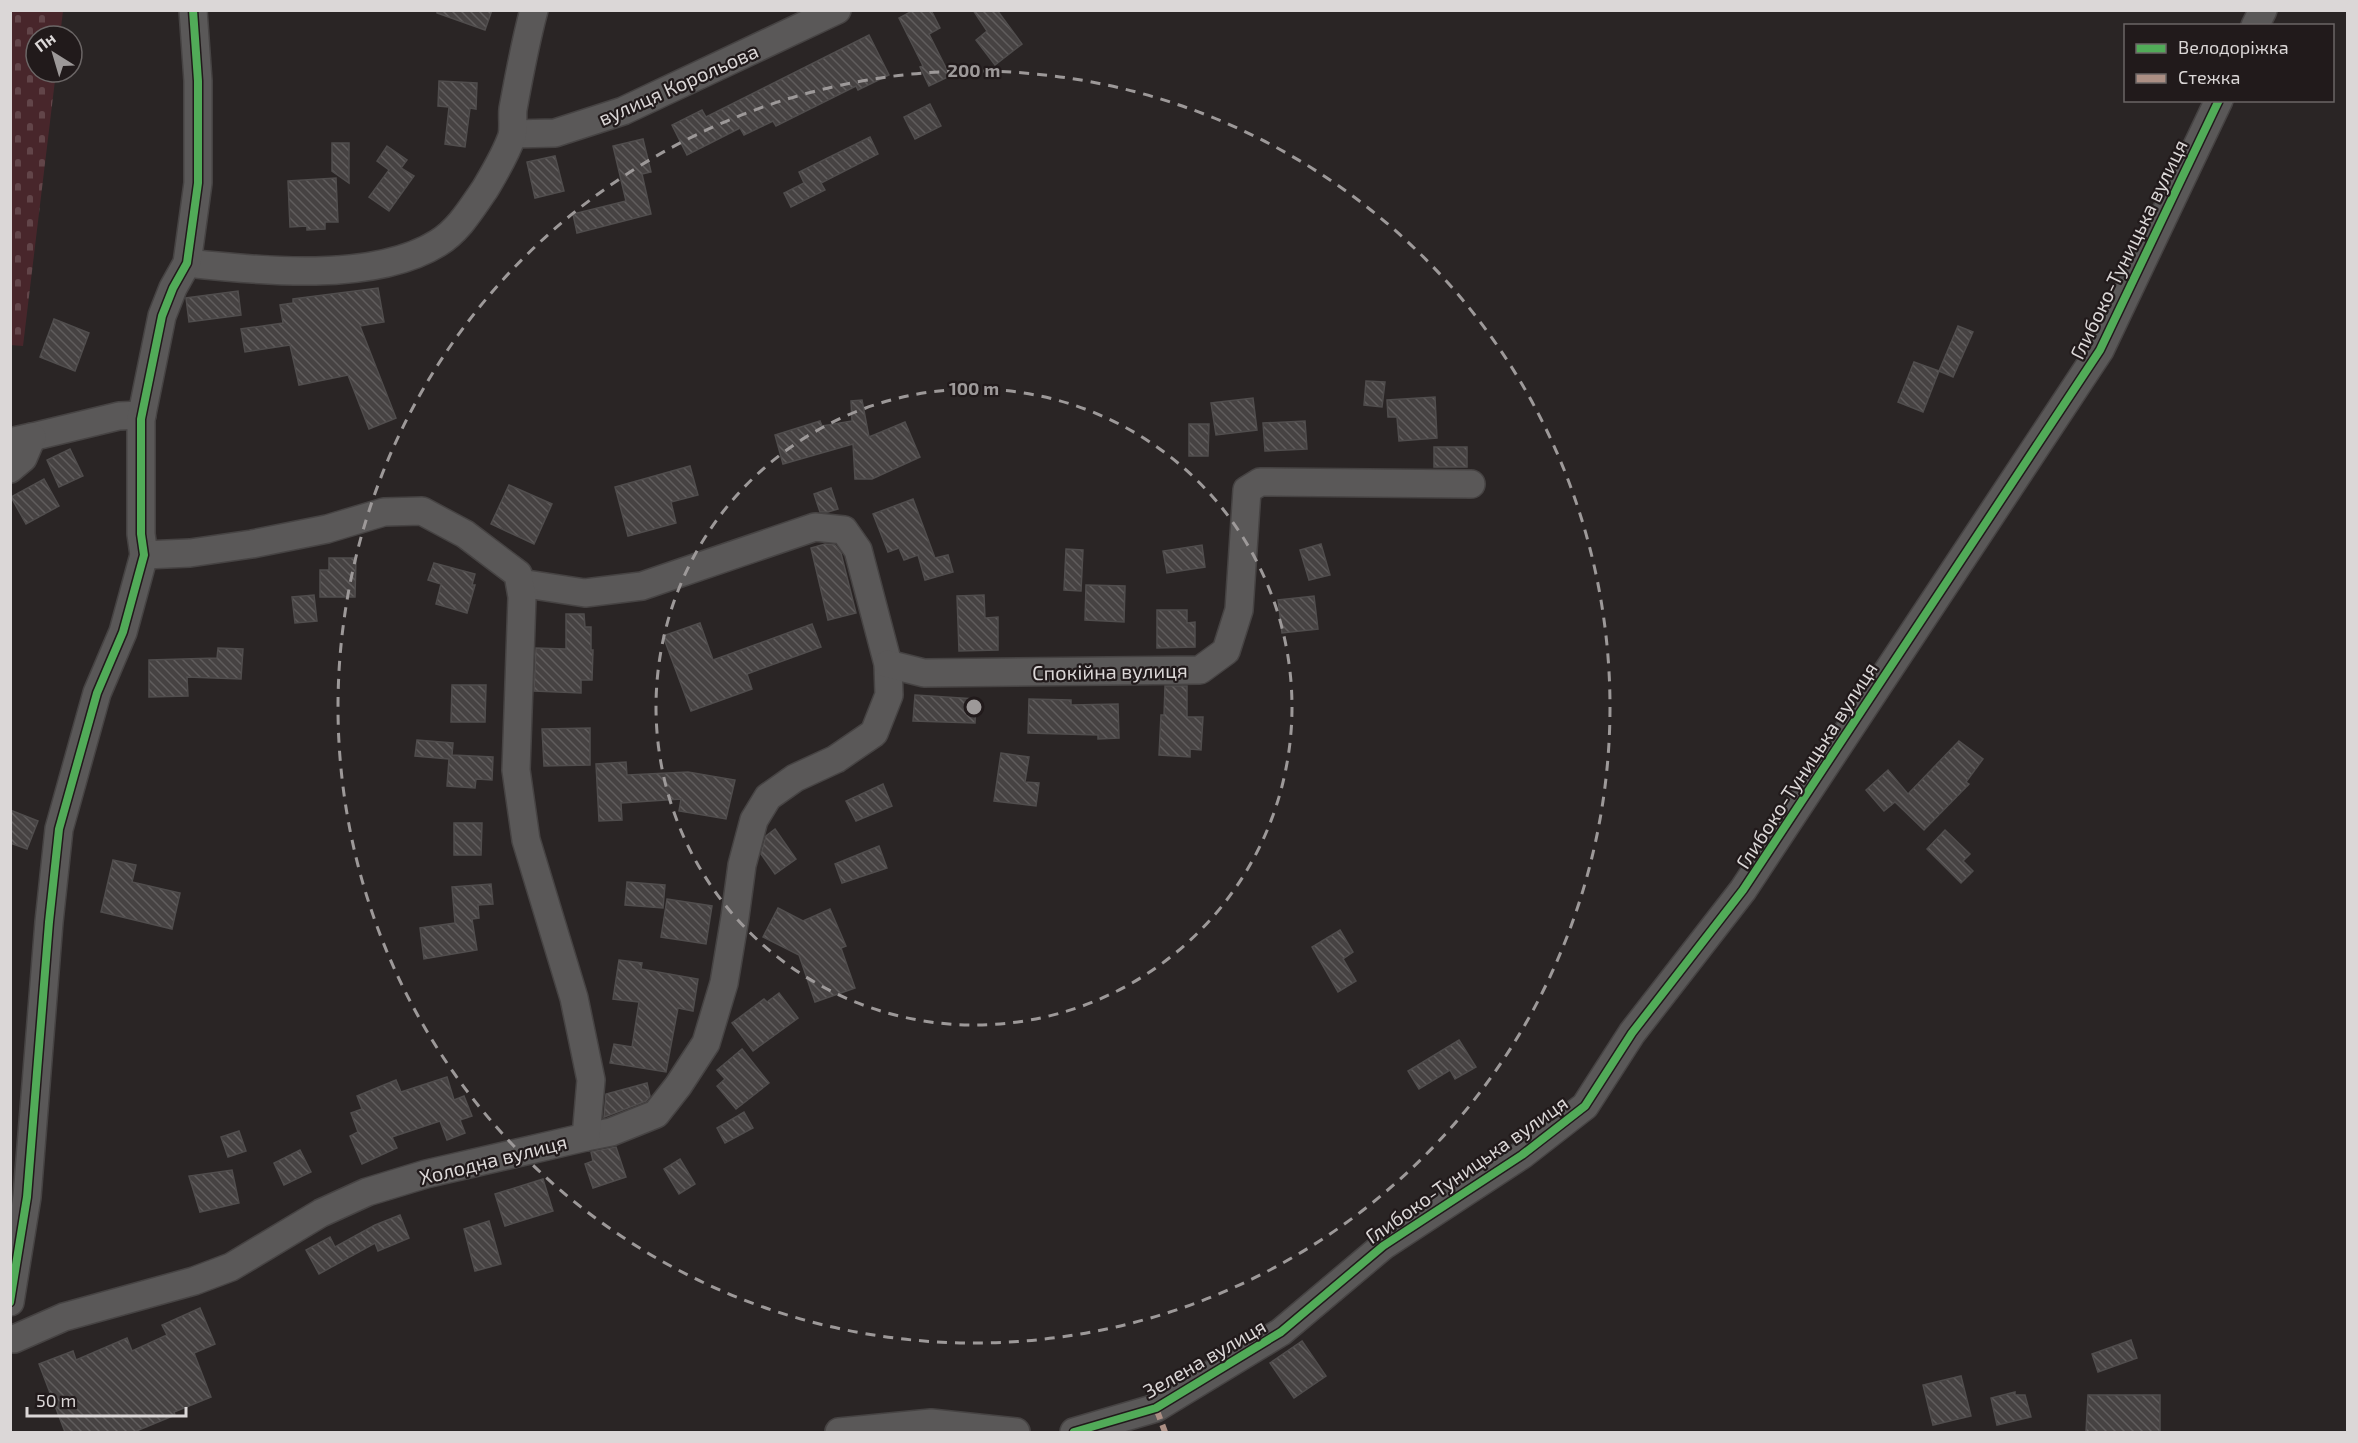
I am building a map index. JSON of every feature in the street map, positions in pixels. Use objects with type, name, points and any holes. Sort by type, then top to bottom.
[{"type":"street","points":[[10,1302],[27,1197],[48,933],[59,829],[97,693],[123,632],[144,555],[141,534],[142,415],[162,316],[173,288],[187,263],[198,183],[198,81],[193,10]]},
{"type":"street","points":[[187,263],[246,269],[349,269],[401,260],[438,243],[463,222],[495,172],[513,134],[512,112],[534,10]]},
{"type":"street","name":"вулиця Корольова","points":[[513,134],[555,133],[623,111],[837,10]]},
{"type":"street","points":[[2256,24],[2263,10]]},
{"type":"street","name":"Глибоко-Туницька вулиця","points":[[1281,1332],[1383,1246],[1522,1155],[1585,1106],[1632,1033],[1743,890],[2100,350],[2219,102]]},
{"type":"street","points":[[10,469],[23,458],[21,439],[118,416],[142,415]]},
{"type":"street","name":"Спокійна вулиця","points":[[888,664],[924,673],[1200,670],[1226,651],[1239,610],[1247,490],[1260,482],[1471,484]]},
{"type":"street","points":[[144,555],[190,553],[252,544],[327,530],[384,512],[422,512],[465,534],[518,574],[520,584],[585,593],[642,586],[815,527],[844,530],[858,550],[888,664],[890,695],[874,733],[836,759],[795,778],[768,797],[754,820],[742,865],[724,984],[706,1043],[690,1069],[656,1114],[611,1132],[586,1137]]},
{"type":"street","name":"Холодна вулиця","points":[[12,1338],[64,1317],[184,1284],[231,1267],[321,1213],[367,1192],[426,1174],[586,1137],[591,1080],[573,998],[525,840],[516,770],[522,619],[520,584]]},
{"type":"street","name":"Зелена вулиця","points":[[1074,1432],[1156,1408],[1281,1332]]},
{"type":"street","points":[[838,1432],[931,1423],[1016,1432]]},
{"type":"green space","points":[[10,11],[63,11],[61,24],[24,24],[24,84],[55,84],[23,346],[10,345]]},
{"type":"building","points":[[437,10],[492,10],[485,30],[437,13]]},
{"type":"building","points":[[914,10],[931,10],[940,28],[929,34],[950,76],[929,86],[920,67],[923,66],[899,18]]},
{"type":"building","points":[[973,10],[997,10],[1022,44],[995,65],[976,40],[987,31]]},
{"type":"building","points":[[869,35],[889,75],[858,90],[856,86],[776,126],[773,121],[744,135],[740,128],[687,155],[672,125],[702,110],[706,117]]},
{"type":"building","points":[[439,81],[477,83],[476,109],[470,108],[465,147],[445,144],[449,107],[438,106]]},
{"type":"building","points":[[930,104],[941,126],[915,139],[904,117]]},
{"type":"building","points":[[870,137],[878,154],[821,183],[825,190],[791,207],[784,193],[804,183],[799,172]]},
{"type":"building","points":[[643,139],[651,172],[642,174],[651,214],[577,233],[573,214],[626,201],[613,146]]},
{"type":"building","points":[[332,143],[349,143],[349,183],[332,171]]},
{"type":"building","points":[[387,146],[407,160],[401,168],[414,176],[389,211],[369,197],[389,170],[377,161]]},
{"type":"building","points":[[555,156],[564,191],[535,198],[527,162]]},
{"type":"building","points":[[336,178],[338,222],[325,222],[325,229],[307,230],[307,226],[290,227],[288,181]]},
{"type":"building","points":[[378,288],[384,322],[360,326],[396,418],[369,429],[348,375],[299,385],[290,345],[245,352],[241,329],[283,323],[280,305],[293,303],[293,299]]},
{"type":"building","points":[[238,291],[241,315],[189,322],[186,298]]},
{"type":"building","points":[[54,319],[89,333],[75,371],[40,357]]},
{"type":"building","points":[[1958,326],[1973,332],[1953,377],[1939,371]]},
{"type":"building","points":[[1914,362],[1939,371],[1923,412],[1898,402]]},
{"type":"building","points":[[1366,381],[1385,382],[1382,407],[1364,405]]},
{"type":"building","points":[[1435,397],[1437,438],[1399,441],[1397,417],[1388,417],[1387,400]]},
{"type":"building","points":[[1253,398],[1257,430],[1216,435],[1211,403]]},
{"type":"building","points":[[862,400],[869,437],[905,422],[920,457],[872,479],[855,479],[853,444],[783,464],[775,435],[820,421],[822,426],[852,421],[851,401]]},
{"type":"building","points":[[1305,421],[1307,449],[1265,451],[1263,423]]},
{"type":"building","points":[[1189,424],[1209,424],[1208,456],[1189,456]]},
{"type":"building","points":[[1434,447],[1467,447],[1467,467],[1434,467]]},
{"type":"building","points":[[70,449],[83,476],[59,487],[47,460]]},
{"type":"building","points":[[690,466],[698,495],[671,502],[676,523],[628,536],[615,487]]},
{"type":"building","points":[[44,479],[59,506],[26,524],[11,497]]},
{"type":"building","points":[[509,485],[552,504],[534,544],[491,524]]},
{"type":"building","points":[[831,488],[838,509],[820,512],[814,494]]},
{"type":"building","points":[[913,499],[935,558],[948,555],[953,572],[925,580],[918,555],[904,560],[899,548],[888,552],[873,514]]},
{"type":"building","points":[[825,544],[835,545],[841,553],[856,613],[828,620],[811,548]]},
{"type":"building","points":[[1321,544],[1330,575],[1309,580],[1300,550]]},
{"type":"building","points":[[1202,545],[1205,567],[1167,573],[1163,551]]},
{"type":"building","points":[[1066,549],[1083,550],[1081,591],[1064,590]]},
{"type":"building","points":[[329,558],[356,558],[355,597],[320,597],[320,570],[329,570]]},
{"type":"building","points":[[434,563],[475,574],[472,585],[475,585],[467,613],[436,604],[441,584],[428,580]]},
{"type":"building","points":[[1086,585],[1125,586],[1124,622],[1085,620]]},
{"type":"building","points":[[314,595],[317,621],[295,623],[292,597]]},
{"type":"building","points":[[984,595],[985,618],[998,617],[998,650],[959,651],[957,596]]},
{"type":"building","points":[[1314,596],[1318,629],[1282,633],[1278,600]]},
{"type":"building","points":[[1157,610],[1187,610],[1187,623],[1195,622],[1195,647],[1157,648]]},
{"type":"building","points":[[566,614],[584,614],[585,627],[591,627],[592,680],[581,680],[581,693],[534,691],[536,648],[566,649]]},
{"type":"building","points":[[700,623],[713,660],[812,624],[821,647],[747,674],[752,689],[691,711],[663,636]]},
{"type":"building","points":[[218,648],[243,649],[241,679],[187,677],[188,696],[149,697],[149,660],[217,658]]},
{"type":"building","points":[[452,685],[486,685],[485,722],[451,722]]},
{"type":"building","points":[[1165,686],[1187,686],[1187,717],[1203,717],[1201,750],[1190,749],[1190,757],[1159,755]]},
{"type":"building","points":[[915,695],[976,699],[975,723],[913,721]]},
{"type":"building","points":[[1029,699],[1071,700],[1071,705],[1118,704],[1119,738],[1098,739],[1098,735],[1028,733]]},
{"type":"building","points":[[590,728],[590,765],[544,766],[542,729]]},
{"type":"building","points":[[417,740],[453,743],[452,755],[493,757],[492,780],[476,779],[475,788],[447,786],[449,759],[415,756]]},
{"type":"building","points":[[1959,741],[1983,759],[1966,782],[1969,784],[1924,830],[1895,802],[1884,811],[1866,790],[1888,770],[1908,794]]},
{"type":"building","points":[[1001,753],[1029,757],[1025,782],[1039,783],[1036,806],[994,801]]},
{"type":"building","points":[[626,762],[627,775],[688,772],[735,780],[726,819],[679,811],[681,799],[621,803],[622,820],[599,821],[596,764]]},
{"type":"building","points":[[883,784],[892,806],[856,821],[846,801]]},
{"type":"building","points":[[10,810],[38,821],[27,849],[10,843]]},
{"type":"building","points":[[454,823],[482,823],[481,855],[454,855]]},
{"type":"building","points":[[775,829],[796,859],[775,874],[761,854],[766,836]]},
{"type":"building","points":[[1945,830],[1970,854],[1963,861],[1973,871],[1961,883],[1927,849]]},
{"type":"building","points":[[879,846],[887,868],[842,883],[835,864]]},
{"type":"building","points":[[113,860],[136,865],[132,882],[180,893],[172,929],[101,912]]},
{"type":"building","points":[[627,882],[665,885],[663,908],[625,905]]},
{"type":"building","points":[[491,884],[493,904],[478,905],[479,918],[472,919],[477,950],[424,959],[420,928],[455,923],[452,887]]},
{"type":"building","points":[[667,899],[712,906],[706,944],[661,937]]},
{"type":"building","points":[[778,908],[803,921],[830,909],[846,946],[841,948],[855,988],[815,1002],[799,955],[763,937]]},
{"type":"building","points":[[1340,930],[1353,952],[1343,959],[1356,981],[1338,992],[1312,947]]},
{"type":"building","points":[[619,960],[642,963],[641,969],[698,979],[693,1011],[678,1008],[666,1072],[610,1063],[614,1044],[632,1047],[639,1002],[613,999]]},
{"type":"building","points":[[779,993],[798,1018],[753,1051],[732,1023],[764,999],[767,1002]]},
{"type":"building","points":[[1459,1040],[1476,1067],[1455,1079],[1450,1070],[1419,1089],[1408,1071]]},
{"type":"building","points":[[742,1049],[769,1083],[736,1109],[717,1086],[725,1079],[717,1070]]},
{"type":"building","points":[[447,1077],[454,1100],[464,1096],[472,1116],[460,1120],[465,1133],[447,1140],[440,1121],[392,1137],[397,1148],[362,1164],[350,1136],[358,1132],[351,1113],[362,1109],[357,1096],[396,1080],[401,1092]]},
{"type":"building","points":[[647,1083],[650,1096],[646,1101],[604,1117],[606,1094]]},
{"type":"building","points":[[744,1112],[753,1128],[725,1143],[717,1128]]},
{"type":"building","points":[[239,1131],[246,1151],[228,1157],[221,1137]]},
{"type":"building","points":[[616,1147],[626,1177],[593,1188],[585,1164],[593,1161],[591,1152]]},
{"type":"building","points":[[300,1150],[311,1172],[284,1185],[274,1163]]},
{"type":"building","points":[[680,1159],[695,1184],[679,1194],[664,1169]]},
{"type":"building","points":[[232,1170],[239,1203],[200,1212],[189,1176]]},
{"type":"building","points":[[543,1179],[553,1211],[505,1226],[495,1194]]},
{"type":"building","points":[[400,1215],[409,1238],[378,1251],[375,1243],[319,1274],[306,1250],[330,1237],[335,1247],[375,1225]]},
{"type":"building","points":[[489,1221],[501,1264],[475,1271],[464,1229]]},
{"type":"building","points":[[200,1308],[215,1344],[194,1353],[211,1397],[134,1432],[65,1432],[39,1364],[73,1351],[76,1360],[127,1338],[132,1351],[167,1335],[162,1325]]},
{"type":"building","points":[[2131,1340],[2137,1358],[2098,1372],[2092,1354]]},
{"type":"building","points":[[1302,1341],[1326,1376],[1294,1398],[1270,1363]]},
{"type":"building","points":[[1961,1376],[1971,1416],[1933,1425],[1923,1385]]},
{"type":"building","points":[[2015,1392],[2015,1395],[2025,1395],[2031,1417],[1997,1425],[1991,1398]]},
{"type":"building","points":[[2088,1395],[2160,1395],[2160,1432],[2086,1432]]},
{"type":"marked path","points":[[1156,1408],[1165,1432]]},
{"type":"cycle path","points":[[10,1302],[27,1197],[49,922],[59,829],[97,693],[123,632],[144,555],[141,534],[141,419],[162,316],[173,288],[187,263],[198,183],[198,81],[193,10]]},
{"type":"cycle path","points":[[1074,1432],[1156,1408],[1281,1332],[1383,1246],[1522,1155],[1585,1106],[1632,1033],[1743,890],[2100,350],[2218,102]]}]
